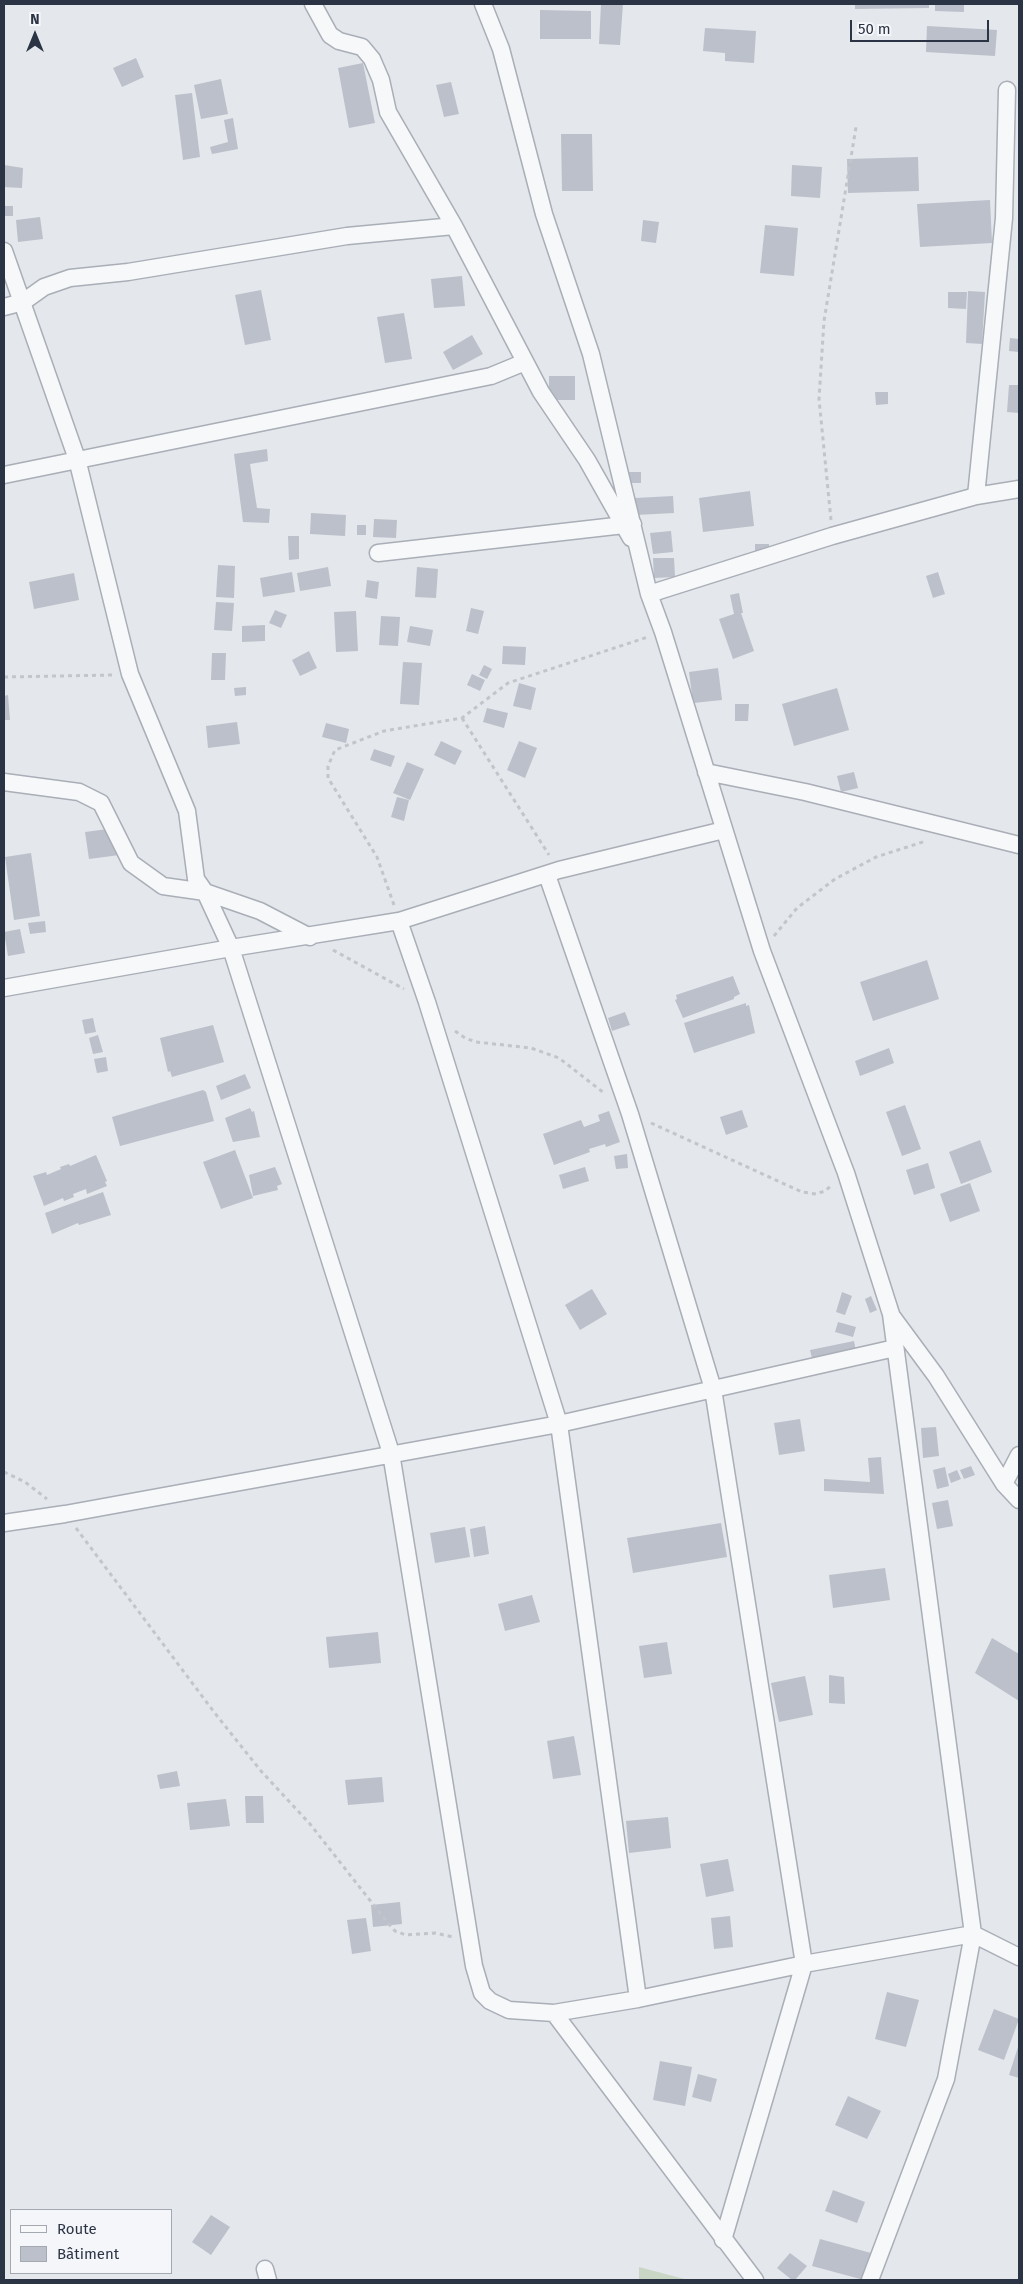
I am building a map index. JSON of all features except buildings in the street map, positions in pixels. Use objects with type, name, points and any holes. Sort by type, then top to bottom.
[{"type":"street","points":[[313,4],[330,35],[339,41],[362,46],[368,52],[376,66],[388,112],[454,226],[541,392],[628,524],[642,557],[649,594],[663,632],[762,951],[846,1173],[891,1314],[973,1934],[946,2079],[870,2280]]},
{"type":"street","points":[[483,4],[501,49],[544,214],[591,354],[628,524]]},
{"type":"street","points":[[976,496],[1004,218],[1007,90]]},
{"type":"street","points":[[4,307],[23,302],[44,286],[70,278],[128,272],[347,236],[454,226]]},
{"type":"street","points":[[4,251],[77,459],[130,674],[188,811],[196,879],[205,892],[230,948],[391,1453],[474,1966],[482,1993],[490,2001],[510,2010],[554,2013],[638,1999],[804,1964],[973,1934],[1019,1957]]},
{"type":"street","points":[[4,475],[491,376],[525,362]]},
{"type":"street","points":[[649,594],[832,536],[976,496],[1019,489]]},
{"type":"street","points":[[378,553],[628,524]]},
{"type":"street","points":[[706,772],[804,792],[1019,846]]},
{"type":"street","points":[[4,782],[80,792],[101,803],[131,863],[163,886],[205,892],[260,911],[310,937]]},
{"type":"street","points":[[4,988],[230,948],[310,937],[399,921],[553,873],[724,830]]},
{"type":"street","points":[[553,873],[630,1114],[713,1389],[804,1964],[723,2240]]},
{"type":"street","points":[[399,921],[427,1002],[559,1424],[638,1999]]},
{"type":"street","points":[[891,1314],[936,1376],[1004,1484],[1019,1500]]},
{"type":"street","points":[[4,1523],[65,1514],[391,1453],[559,1424],[895,1348]]},
{"type":"street","points":[[1004,1484],[1019,1454]]},
{"type":"street","points":[[554,2013],[723,2240],[755,2280]]},
{"type":"path","points":[[832,536],[819,399],[824,321],[856,127]]},
{"type":"path","points":[[399,921],[377,857],[328,778],[328,766],[335,750],[384,731],[462,718],[508,683],[663,632]]},
{"type":"path","points":[[4,677],[130,674]]},
{"type":"path","points":[[462,718],[553,873]]},
{"type":"path","points":[[762,951],[797,908],[835,879],[876,857],[931,839]]},
{"type":"path","points":[[310,937],[427,1002]]},
{"type":"path","points":[[450,1025],[465,1038],[476,1042],[531,1048],[559,1058],[630,1114],[802,1192],[816,1194],[825,1191],[846,1173]]},
{"type":"path","points":[[4,1472],[26,1482],[65,1514],[214,1712],[261,1771],[310,1824],[395,1931],[406,1935],[435,1933],[453,1937],[460,1943]]},
{"type":"green space","points":[[639,2267],[688,2280],[639,2280]]}]
